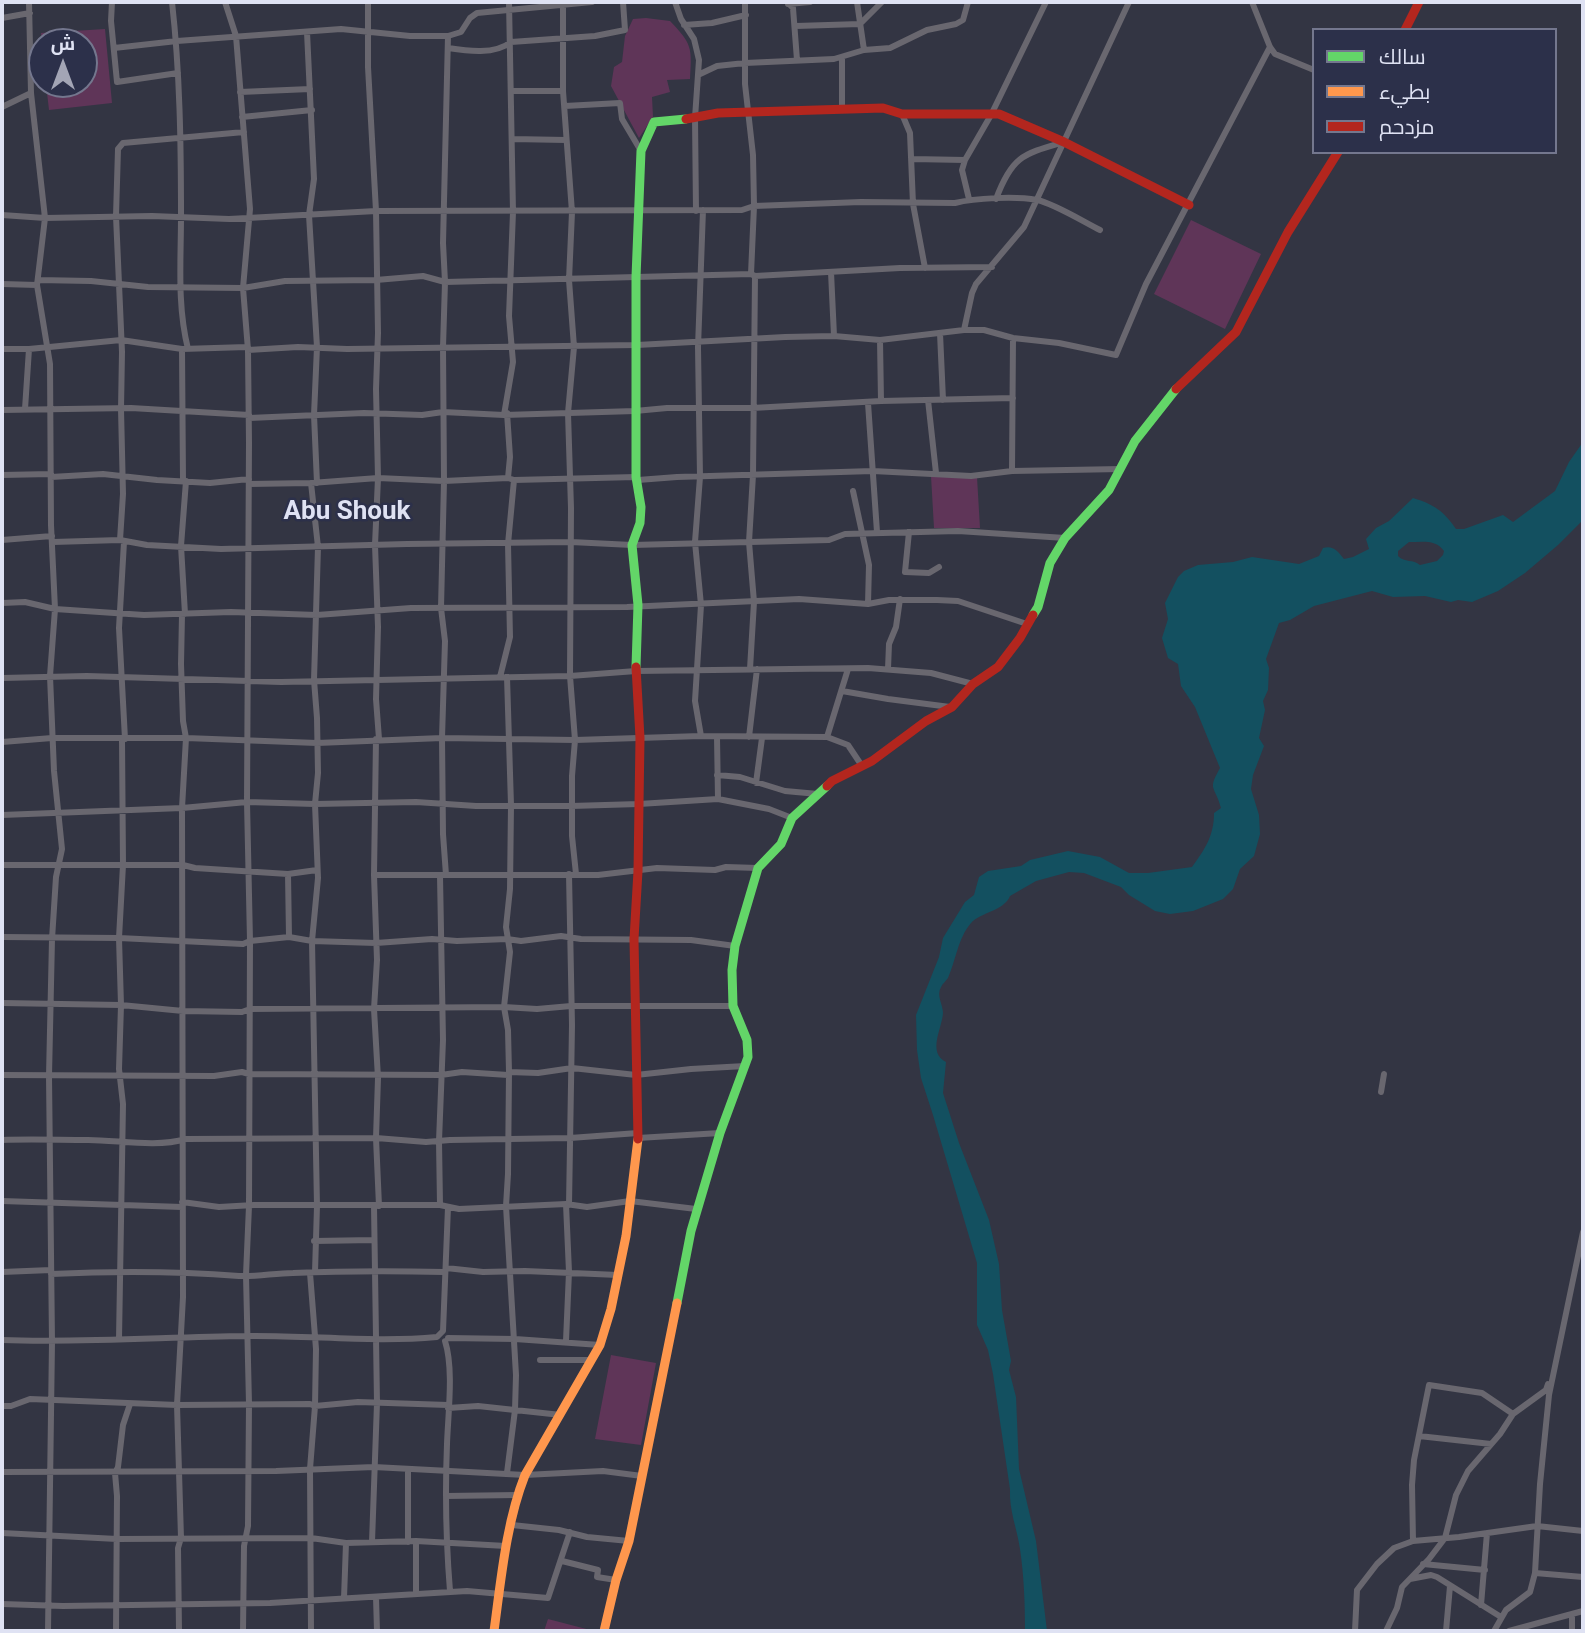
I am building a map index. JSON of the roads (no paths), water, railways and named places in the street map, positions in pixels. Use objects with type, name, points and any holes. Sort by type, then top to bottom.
[{"type":"street","points":[[30,2],[30,28]]},
{"type":"street","points":[[112,2],[117,82],[178,73]]},
{"type":"street","points":[[172,2],[177,41],[181,138],[180,287],[185,349],[181,412],[185,481],[181,546],[184,615],[181,679],[186,738],[182,808],[182,1329],[177,1405],[181,1538],[178,1548],[179,1631]]},
{"type":"street","points":[[225,2],[236,36],[250,209],[243,288],[248,349],[249,417],[247,802],[250,941],[250,1206],[246,1275],[249,1404],[243,1631]]},
{"type":"street","points":[[368,2],[378,349],[375,545],[378,739],[374,875],[374,1009],[378,1073],[377,1206],[374,1240],[377,1403],[373,1542]]},
{"type":"street","points":[[507,1473],[515,1410],[515,1339],[506,1206],[508,1074],[507,1017],[504,1007],[510,952],[507,939],[510,874],[509,739],[503,677],[510,637],[508,544],[511,479],[505,414],[512,372],[509,282],[513,212],[509,2]]},
{"type":"street","points":[[114,48],[341,29],[368,33],[448,36],[461,32],[470,18],[477,13],[592,2]]},
{"type":"street","points":[[448,48],[485,51],[506,46],[511,42],[595,36],[625,30],[623,2]]},
{"type":"street","points":[[675,2],[698,48],[695,118],[701,276],[698,410],[700,477],[695,542],[701,605],[695,701],[701,736]]},
{"type":"street","points":[[746,2],[745,63],[753,155],[754,206],[753,475],[749,542],[754,601],[749,737]]},
{"type":"street","points":[[788,3],[810,2]]},
{"type":"street","points":[[858,2],[864,50]]},
{"type":"street","points":[[796,26],[860,24],[882,2]]},
{"type":"street","points":[[698,75],[717,66],[842,58],[864,50],[890,48],[927,30],[963,20],[968,2]]},
{"type":"street","points":[[969,200],[962,170],[965,160],[991,115],[1046,2]]},
{"type":"street","points":[[964,330],[972,293],[980,279],[1024,227],[1129,2]]},
{"type":"street","points":[[1252,2],[1275,54],[1312,69]]},
{"type":"street","points":[[1406,28],[1419,2]]},
{"type":"street","points":[[788,3],[793,8],[796,26],[797,60]]},
{"type":"street","points":[[563,4],[566,140],[572,212],[569,280],[574,347],[568,413],[572,542],[570,676],[575,740],[571,806],[572,1068],[566,1341]]},
{"type":"street","points":[[2,18],[30,13]]},
{"type":"street","points":[[684,24],[712,23],[746,15]]},
{"type":"street","points":[[307,32],[314,178],[309,215],[317,347],[314,483],[318,547],[314,680],[318,773],[315,804],[317,870],[312,942],[317,1206],[312,1273],[316,1336],[315,1406],[310,1469],[311,1631]]},
{"type":"street","points":[[448,36],[443,243],[444,481],[441,608],[445,642],[442,738],[443,1007],[439,1140],[445,1270],[440,1341],[515,1339],[600,1345]]},
{"type":"street","points":[[2,349],[121,340],[185,349],[574,347],[834,336],[880,340],[985,330],[1013,338],[1059,343],[1116,355],[1146,284],[1270,47]]},
{"type":"street","points":[[842,58],[842,110]]},
{"type":"street","points":[[240,92],[310,89]]},
{"type":"street","points":[[512,91],[564,91]]},
{"type":"street","points":[[2,107],[28,94]]},
{"type":"street","points":[[32,98],[45,218],[38,282],[47,347],[50,408],[55,609],[50,676],[52,738],[62,849],[52,939],[49,1076],[52,1342],[47,1537],[48,1631]]},
{"type":"street","points":[[565,106],[620,103],[622,119],[641,151]]},
{"type":"street","points":[[494,1631],[506,1546],[517,1495],[525,1475],[600,1345],[618,1275],[638,1135],[634,939],[640,738],[636,671],[638,605],[632,545],[640,523],[635,411],[636,277],[641,151],[654,122],[719,113],[883,108],[902,114],[999,114],[1064,142],[1189,205]]},
{"type":"street","points":[[242,117],[312,110]]},
{"type":"street","points":[[902,114],[910,133],[913,204],[925,268]]},
{"type":"street","points":[[119,1339],[122,1142],[119,938],[123,865],[124,739],[120,613],[121,340],[116,216],[120,145],[244,132]]},
{"type":"street","points":[[512,139],[566,140]]},
{"type":"street","points":[[996,199],[1004,177],[1014,163],[1031,152],[1064,142]]},
{"type":"street","points":[[604,1631],[629,1541],[696,1209],[749,1050],[733,1006],[732,970],[735,946],[758,868],[781,844],[792,818],[832,781],[863,766],[926,720],[952,707],[973,684],[997,667],[1020,638],[1038,607],[1050,563],[1065,538],[1109,491],[1135,440],[1177,388],[1236,332],[1288,232],[1337,154]]},
{"type":"street","points":[[912,159],[965,160]]},
{"type":"street","points":[[2,215],[45,218],[249,218],[376,211],[699,211],[742,210],[754,206],[861,202],[955,203],[996,199],[1038,200],[1100,230]]},
{"type":"street","points":[[2,284],[90,281],[243,288],[277,281],[376,280],[423,276],[445,282],[509,282],[992,267]]},
{"type":"street","points":[[831,272],[834,336]]},
{"type":"street","points":[[940,333],[943,400]]},
{"type":"street","points":[[1012,471],[1013,338]]},
{"type":"street","points":[[880,340],[881,401]]},
{"type":"street","points":[[25,409],[29,349]]},
{"type":"street","points":[[2,410],[121,409],[249,417],[422,415],[443,412],[505,414],[667,408],[698,410],[1013,398]]},
{"type":"street","points":[[928,400],[936,473]]},
{"type":"street","points":[[868,402],[877,532]]},
{"type":"street","points":[[2,475],[103,474],[210,483],[314,483],[378,478],[444,481],[637,479],[873,471],[971,476],[1012,471],[1122,469]]},
{"type":"street","points":[[853,491],[869,565],[868,604]]},
{"type":"street","points":[[2,540],[122,541],[249,549],[829,540],[845,534],[877,532],[958,531],[1065,538]]},
{"type":"street","points":[[909,532],[905,572],[929,573],[939,567]]},
{"type":"street","points":[[2,603],[25,602],[55,609],[120,613],[317,615],[377,610],[701,605],[799,599],[868,604],[900,599],[958,601],[1027,624]]},
{"type":"street","points":[[888,669],[889,643],[900,599]]},
{"type":"street","points":[[827,737],[848,669]]},
{"type":"street","points":[[2,678],[121,677],[249,682],[570,676],[636,671],[888,669],[931,673],[973,684]]},
{"type":"street","points":[[842,691],[952,707]]},
{"type":"street","points":[[2,743],[52,738],[186,738],[317,743],[442,738],[575,740],[701,736],[827,737],[848,745],[863,766]]},
{"type":"street","points":[[717,737],[718,799]]},
{"type":"street","points":[[756,783],[762,738]]},
{"type":"street","points":[[717,775],[740,776],[785,791],[819,794]]},
{"type":"street","points":[[2,815],[122,808],[182,808],[247,802],[571,806],[718,799],[769,809],[792,818]]},
{"type":"street","points":[[2,865],[183,865],[288,874],[317,870]]},
{"type":"street","points":[[374,875],[573,874],[657,868],[758,868]]},
{"type":"street","points":[[288,874],[289,937]]},
{"type":"street","points":[[2,937],[119,938],[243,944],[289,937],[312,942],[376,943],[432,939],[521,941],[572,937],[691,940],[735,946]]},
{"type":"street","points":[[2,1003],[121,1005],[183,1011],[242,1012],[250,1009],[733,1006]]},
{"type":"street","points":[[2,1075],[214,1076],[242,1072],[441,1075],[462,1072],[538,1073],[572,1068],[636,1075],[745,1066]]},
{"type":"street","points":[[1381,1092],[1384,1074]]},
{"type":"street","points":[[2,1140],[122,1142],[376,1138],[426,1142],[720,1133]]},
{"type":"street","points":[[2,1201],[219,1208],[444,1206],[459,1209],[568,1205],[587,1207],[630,1201],[696,1209]]},
{"type":"street","points":[[1494,1631],[1501,1616],[1530,1592],[1535,1573],[1549,1395],[1583,1234]]},
{"type":"street","points":[[314,1241],[374,1240]]},
{"type":"street","points":[[2,1272],[119,1270],[246,1275],[445,1270],[618,1275]]},
{"type":"street","points":[[2,1340],[52,1342],[316,1336],[376,1340],[440,1334]]},
{"type":"street","points":[[446,1339],[448,1406],[445,1542],[450,1591]]},
{"type":"street","points":[[540,1360],[592,1360]]},
{"type":"street","points":[[1386,1631],[1397,1608],[1402,1587],[1444,1538],[1462,1482],[1513,1414],[1546,1390],[1553,1372]]},
{"type":"street","points":[[1413,1541],[1412,1485],[1429,1385],[1482,1393],[1513,1414]]},
{"type":"street","points":[[2,1406],[11,1406],[30,1399],[177,1405],[315,1406],[377,1403],[478,1406],[561,1415]]},
{"type":"street","points":[[116,1631],[115,1473],[123,1425],[130,1404]]},
{"type":"street","points":[[1419,1436],[1491,1444]]},
{"type":"street","points":[[2,1472],[345,1470],[374,1467],[408,1471],[525,1475],[603,1471],[642,1476]]},
{"type":"street","points":[[408,1471],[416,1593]]},
{"type":"street","points":[[446,1496],[517,1495]]},
{"type":"street","points":[[512,1525],[629,1541]]},
{"type":"street","points":[[1355,1631],[1357,1590],[1394,1548],[1413,1541],[1537,1526],[1583,1531]]},
{"type":"street","points":[[2,1604],[179,1605],[312,1601],[450,1591],[499,1592],[548,1598],[570,1532]]},
{"type":"street","points":[[2,1533],[117,1539],[311,1538],[346,1543],[412,1541],[506,1546]]},
{"type":"street","points":[[1481,1605],[1487,1533]]},
{"type":"street","points":[[344,1598],[346,1543]]},
{"type":"street","points":[[562,1561],[598,1570],[597,1577],[616,1580]]},
{"type":"street","points":[[1423,1564],[1485,1570]]},
{"type":"street","points":[[1535,1573],[1583,1577]]},
{"type":"street","points":[[1409,1579],[1434,1576],[1501,1616]]},
{"type":"street","points":[[1446,1631],[1450,1586]]},
{"type":"street","points":[[376,1597],[377,1631]]},
{"type":"street","points":[[1508,1631],[1583,1611]]},
{"type":"street","points":[[1572,1614],[1572,1631]]},
{"type":"water","points":[[1583,442],[1583,520],[1525,573],[1498,591],[1472,602],[1451,602],[1425,596],[1393,597],[1372,591],[1314,606],[1290,620],[1279,623],[1266,659],[1269,668],[1268,690],[1263,701],[1265,710],[1259,738],[1264,746],[1253,775],[1251,789],[1259,815],[1260,834],[1254,856],[1240,869],[1233,889],[1223,899],[1193,911],[1170,914],[1155,911],[1121,887],[1084,873],[1069,872],[1036,881],[1010,896],[1003,905],[975,919],[963,935],[948,978],[940,990],[943,1013],[936,1046],[940,1058],[946,1062],[943,1093],[989,1220],[999,1264],[1002,1310],[1011,1361],[1009,1370],[1016,1397],[1019,1469],[1036,1541],[1047,1631],[1025,1631],[1019,1541],[1011,1505],[993,1374],[988,1350],[977,1325],[977,1263],[921,1078],[917,1050],[916,1015],[939,957],[943,938],[965,902],[974,895],[979,877],[988,871],[1021,866],[1030,860],[1068,851],[1100,857],[1129,873],[1148,873],[1192,867],[1201,854],[1208,842],[1214,813],[1221,808],[1213,788],[1220,768],[1195,707],[1181,686],[1178,664],[1168,658],[1162,638],[1168,619],[1165,603],[1184,571],[1198,565],[1233,562],[1252,557],[1299,564],[1319,556],[1323,548],[1327,547],[1335,549],[1344,559],[1353,557],[1369,549],[1366,539],[1413,498],[1438,509],[1456,529],[1464,529],[1503,515],[1513,522],[1555,491],[1569,462]],"holes":[[[1409,542],[1437,545],[1444,551],[1443,555],[1437,561],[1420,565],[1403,560],[1398,556],[1398,551]]]},
{"type":"district","name":"Abu Shouk","points":[[347,512]]}]
